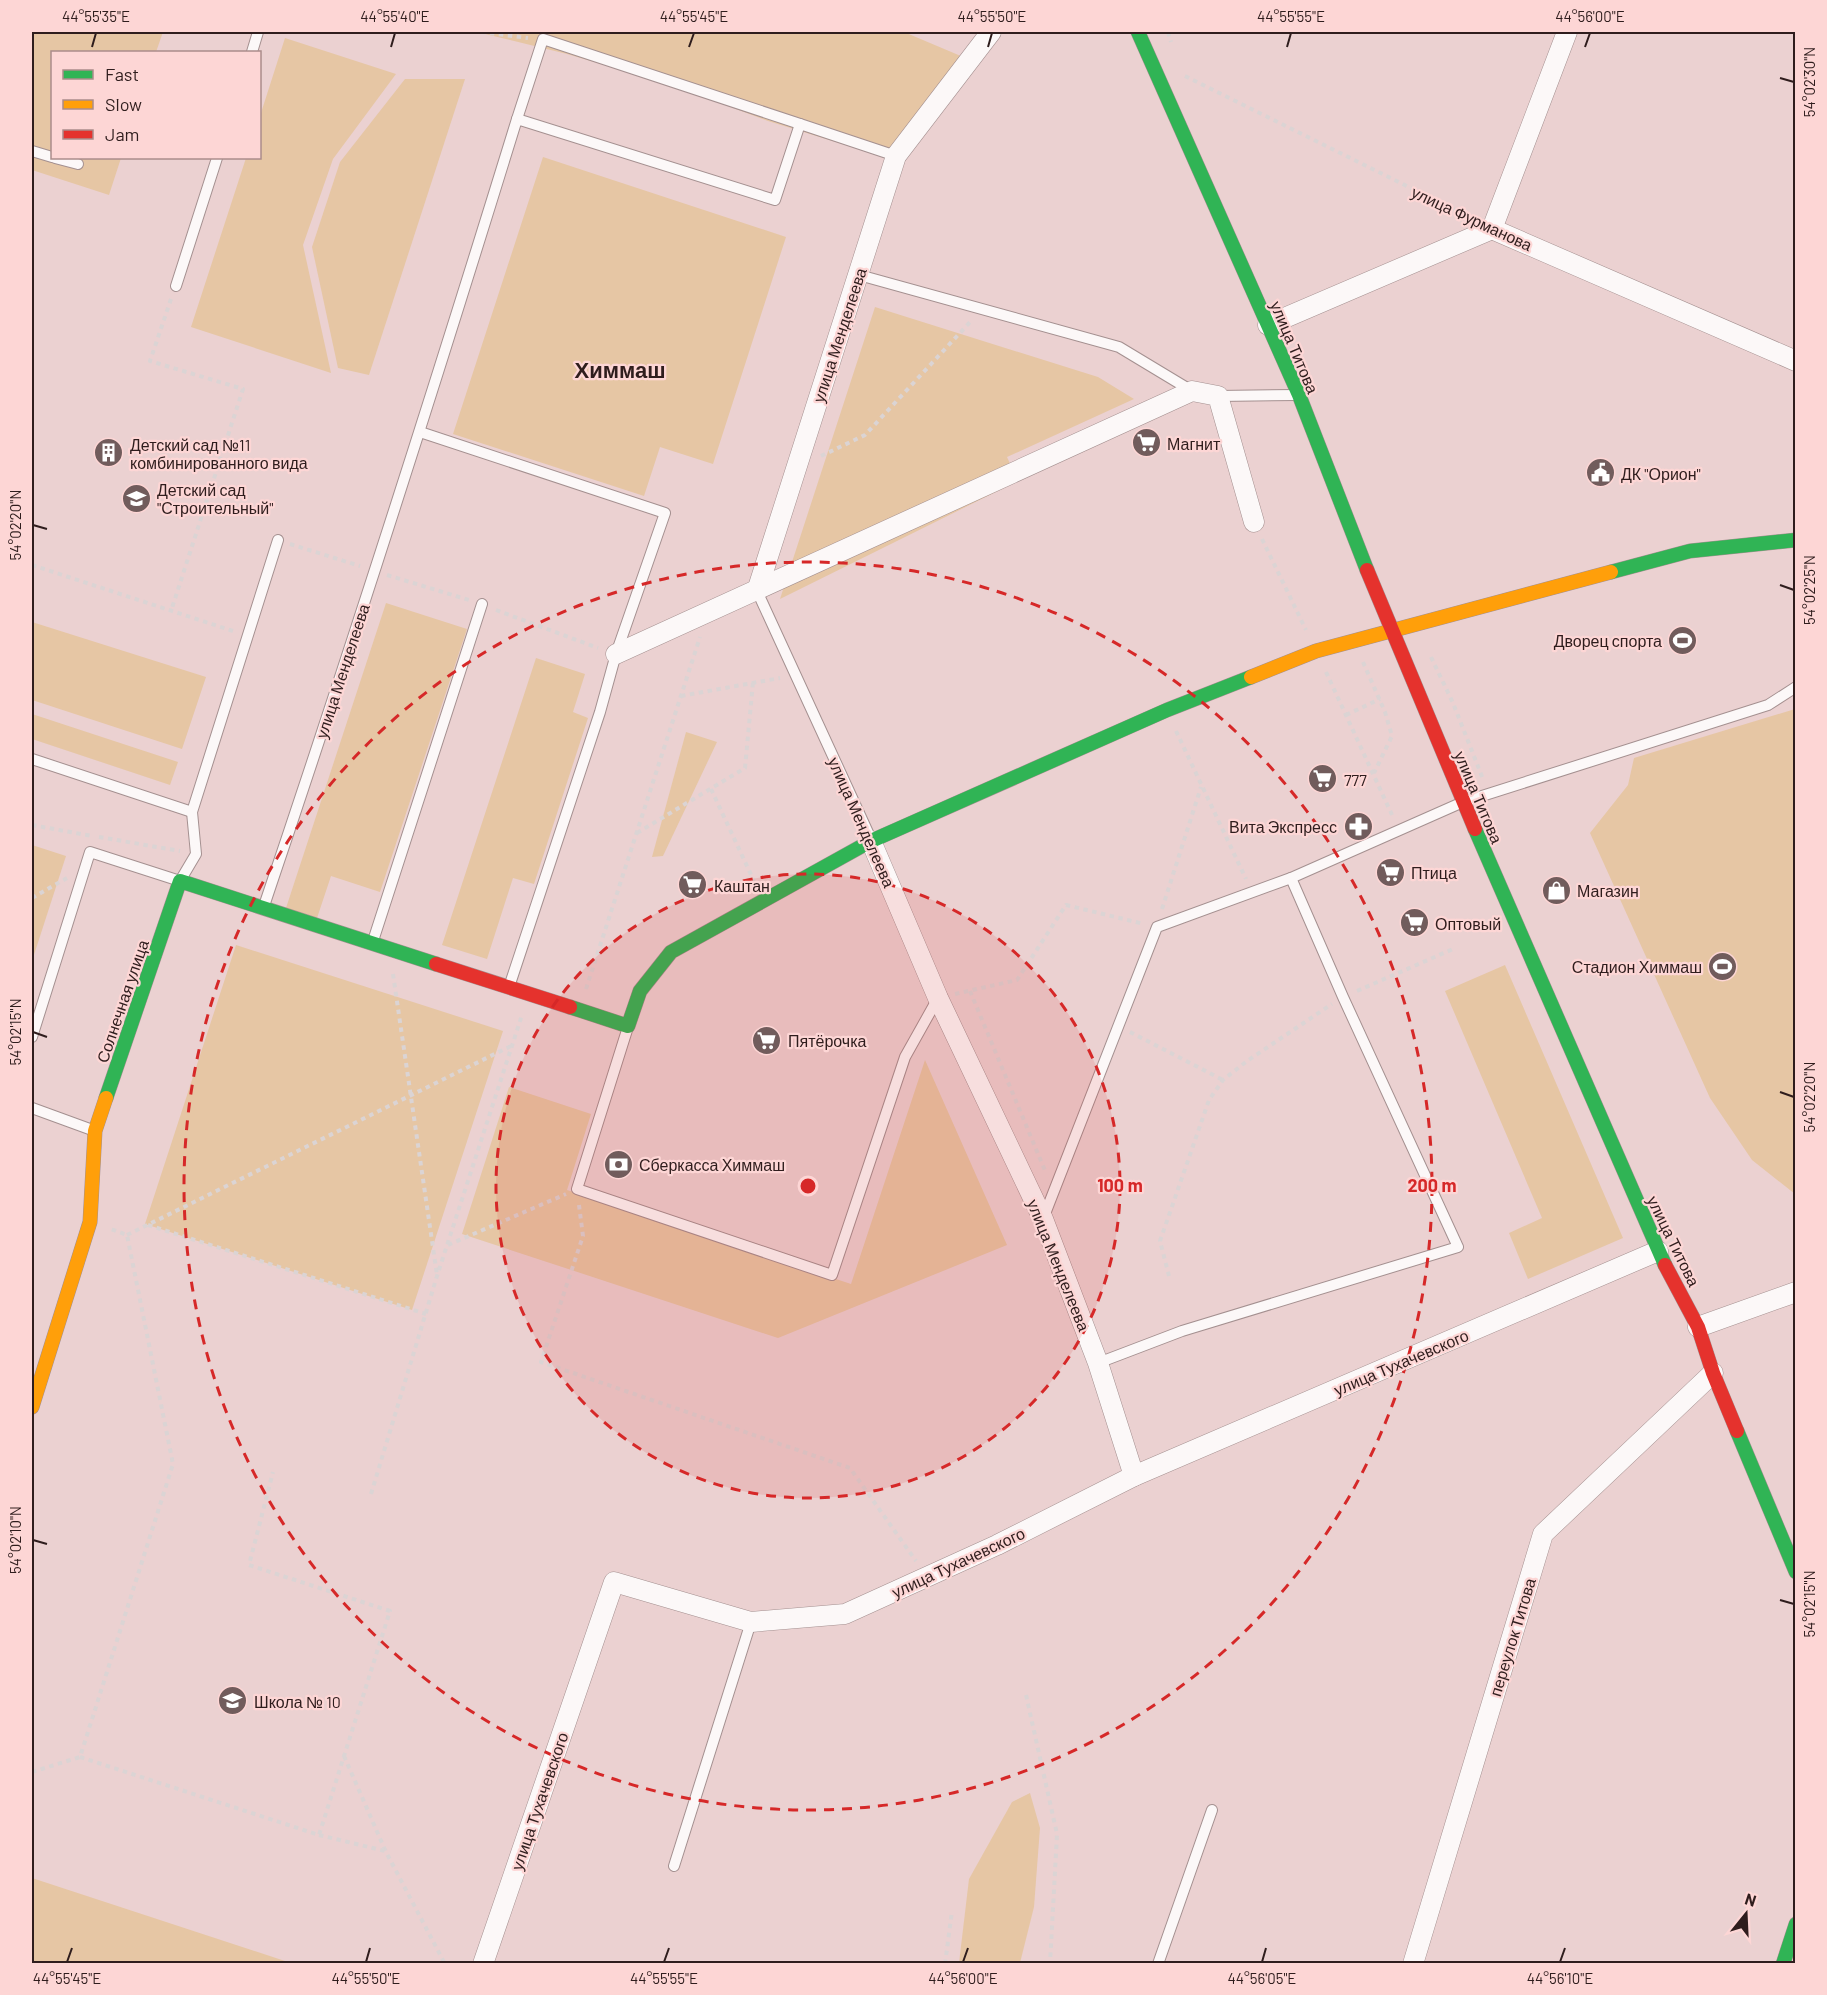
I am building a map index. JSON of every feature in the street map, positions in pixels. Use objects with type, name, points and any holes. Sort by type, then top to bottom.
[{"type":"street","name":"улица Менделеева","points":[[757,591],[896,156],[991,32]]},
{"type":"street","name":"улица Титова","points":[[1138,32],[1299,395],[1391,631],[1463,802],[1658,1251],[1698,1327],[1713,1373],[1796,1572]]},
{"type":"street","points":[[1268,326],[1492,229],[1567,32]]},
{"type":"street","name":"улица Фурманова","points":[[1492,229],[1796,362]]},
{"type":"street","points":[[616,654],[1192,391],[1218,396],[1254,522]]},
{"type":"street","points":[[180,881],[628,1026],[640,991],[671,952],[872,841],[1167,710],[1316,651],[1690,551],[1796,540]]},
{"type":"street","name":"улица Менделеева","points":[[872,841],[938,998],[1043,1219],[1098,1363],[1134,1476]]},
{"type":"street","name":"Солнечная улица","points":[[32,1407],[90,1222],[95,1131],[180,881]]},
{"type":"street","name":"улица Тухачевского","points":[[483,1964],[614,1582],[751,1622],[845,1614],[997,1545],[1134,1476],[1658,1251]]},
{"type":"street","points":[[1698,1327],[1796,1292]]},
{"type":"street","name":"переулок Титова","points":[[1413,1964],[1543,1534],[1713,1373]]},
{"type":"street","points":[[1783,1964],[1796,1924]]},
{"type":"lane","points":[[252,51],[258,32]]},
{"type":"lane","points":[[543,39],[896,156]]},
{"type":"lane","name":"улица Менделеева","points":[[262,909],[343,671],[543,39]]},
{"type":"lane","points":[[517,119],[775,200],[800,124]]},
{"type":"lane","points":[[32,151],[51,156]]},
{"type":"lane","points":[[61,159],[78,164]]},
{"type":"lane","points":[[176,286],[218,159]]},
{"type":"lane","points":[[859,275],[1119,347],[1192,391]]},
{"type":"lane","points":[[1218,396],[1299,395]]},
{"type":"lane","points":[[420,432],[665,513],[616,654],[600,712],[509,988]]},
{"type":"lane","points":[[196,854],[192,812],[278,540]]},
{"type":"lane","name":"улица Менделеева","points":[[757,591],[872,841]]},
{"type":"lane","points":[[372,944],[482,604]]},
{"type":"lane","points":[[1043,1219],[1157,927],[1291,878],[1463,802],[1768,705],[1796,687]]},
{"type":"lane","points":[[32,759],[192,812]]},
{"type":"lane","points":[[32,1036],[90,852],[180,881]]},
{"type":"lane","name":"Солнечная улица","points":[[180,881],[196,854]]},
{"type":"lane","points":[[1098,1363],[1182,1331],[1458,1247],[1291,878]]},
{"type":"lane","points":[[628,1026],[578,1189],[832,1275],[905,1057],[938,998]]},
{"type":"lane","points":[[32,1108],[95,1131]]},
{"type":"lane","points":[[674,1866],[751,1622]]},
{"type":"lane","points":[[1158,1964],[1212,1810]]},
{"type":"path","points":[[481,32],[543,39]]},
{"type":"path","name":"улица Фурманова","points":[[1153,66],[1178,73],[1492,229]]},
{"type":"path","points":[[171,611],[243,389],[150,361],[176,286]]},
{"type":"path","points":[[796,468],[864,435],[983,309]]},
{"type":"path","points":[[278,540],[373,571]]},
{"type":"path","points":[[32,565],[248,636]]},
{"type":"path","points":[[579,1010],[708,613]]},
{"type":"path","points":[[1354,641],[1380,699],[1392,736],[1373,774]]},
{"type":"path","points":[[1429,654],[1453,703],[1489,794]]},
{"type":"path","points":[[681,696],[795,675]]},
{"type":"path","points":[[636,833],[746,768],[753,682]]},
{"type":"path","points":[[1346,715],[1380,699]]},
{"type":"path","points":[[1167,710],[1252,893]]},
{"type":"path","points":[[938,998],[1017,980],[1066,906],[1157,927],[1201,787]]},
{"type":"path","points":[[711,789],[763,901]]},
{"type":"path","points":[[32,825],[196,854]]},
{"type":"path","points":[[32,898],[85,867]]},
{"type":"path","points":[[390,949],[438,1276]]},
{"type":"path","points":[[1170,1276],[1160,1240],[1209,1100],[1223,1080],[1247,1060],[1343,997],[1453,949]]},
{"type":"path","points":[[970,991],[1054,1192]]},
{"type":"path","points":[[370,1494],[529,994]]},
{"type":"path","points":[[1118,1026],[1223,1080]]},
{"type":"path","points":[[90,1222],[127,1234],[513,1044]]},
{"type":"path","points":[[448,1245],[578,1189],[583,1236],[542,1362],[850,1467],[927,1576]]},
{"type":"path","points":[[147,1225],[426,1314]]},
{"type":"path","points":[[80,1757],[173,1464],[127,1234]]},
{"type":"path","points":[[273,1472],[249,1565],[390,1611],[319,1835]]},
{"type":"path","points":[[1026,1695],[1057,1834],[1050,1964]]},
{"type":"path","points":[[344,1756],[386,1852],[445,1964]]},
{"type":"path","points":[[32,1772],[80,1757],[319,1835],[386,1852]]},
{"type":"path","points":[[945,1964],[952,1911]]},
{"type":"shaded area","points":[[32,32],[163,32],[156,51],[51,51],[51,159],[121,159],[109,195],[32,170]]},
{"type":"shaded area","points":[[477,32],[904,32],[975,62],[894,160],[768,121],[669,84],[567,54]]},
{"type":"shaded area","points":[[285,38],[396,74],[333,159],[303,245],[331,373],[191,327],[246,159],[261,159],[261,113]]},
{"type":"shaded area","points":[[405,79],[465,79],[369,375],[338,368],[312,247],[340,162]]},
{"type":"shaded area","points":[[543,157],[786,237],[713,464],[660,447],[644,496],[453,434]]},
{"type":"shaded area","points":[[875,307],[1098,377],[1134,399],[1007,457],[1018,481],[780,599]]},
{"type":"shaded area","points":[[386,603],[467,629],[380,892],[331,876],[317,918],[286,908]]},
{"type":"shaded area","points":[[32,622],[206,677],[182,749],[32,700]]},
{"type":"shaded area","points":[[536,658],[585,674],[573,712],[588,718],[534,884],[513,878],[487,959],[442,945]]},
{"type":"shaded area","name":"Стадион Химмаш","points":[[1796,709],[1795,1194],[1752,1160],[1710,1098],[1590,833],[1628,785],[1634,758]]},
{"type":"shaded area","points":[[32,714],[178,762],[170,785],[32,739]]},
{"type":"shaded area","points":[[686,732],[717,742],[663,856],[652,857]]},
{"type":"shaded area","points":[[32,845],[66,856],[32,961]]},
{"type":"shaded area","points":[[236,945],[503,1031],[412,1310],[145,1224]]},
{"type":"shaded area","points":[[1505,965],[1623,1238],[1528,1279],[1509,1233],[1542,1218],[1445,991]]},
{"type":"shaded area","points":[[925,1060],[1007,1245],[778,1338],[462,1234],[509,1087],[591,1114],[567,1190],[851,1284]]},
{"type":"shaded area","points":[[1030,1793],[1040,1828],[1034,1907],[1020,1963],[959,1963],[969,1879],[1012,1802]]},
{"type":"shaded area","points":[[32,1878],[291,1963],[32,1963]]},
{"type":"traffic: fast","points":[[1138,32],[1299,395],[1367,570]]},
{"type":"traffic: fast","points":[[1611,572],[1690,551],[1796,540]]},
{"type":"traffic: fast","points":[[570,1007],[628,1026],[640,991],[671,952],[871,841],[1167,710],[1251,677]]},
{"type":"traffic: fast","points":[[1475,829],[1665,1265]]},
{"type":"traffic: fast","points":[[106,1098],[180,881],[436,964]]},
{"type":"traffic: fast","points":[[1737,1431],[1796,1572]]},
{"type":"traffic: fast","points":[[1783,1964],[1796,1924]]},
{"type":"traffic: slow","points":[[1251,677],[1316,651],[1611,572]]},
{"type":"traffic: slow","points":[[32,1407],[90,1222],[95,1131],[106,1098]]},
{"type":"traffic: jam","points":[[1367,570],[1475,829]]},
{"type":"traffic: jam","points":[[436,964],[570,1007]]},
{"type":"traffic: jam","points":[[1665,1265],[1698,1327],[1713,1373],[1737,1431]]},
{"type":"place","name":"Магнит","points":[[1146,443]]},
{"type":"place","name":"Детский сад №11 комбинированного вида","points":[[109,453]]},
{"type":"place","name":"ДК \"Орион\"","points":[[1600,473]]},
{"type":"place","name":"Детский сад \"Строительный\"","points":[[136,498]]},
{"type":"place","name":"Дворец спорта","points":[[1683,640]]},
{"type":"place","name":"777","points":[[1323,779]]},
{"type":"place","name":"Вита Экспресс","points":[[1358,826]]},
{"type":"place","name":"Птица","points":[[1390,872]]},
{"type":"place","name":"Каштан","points":[[693,885]]},
{"type":"place","name":"Магазин","points":[[1556,890]]},
{"type":"place","name":"Оптовый","points":[[1414,923]]},
{"type":"place","name":"Стадион Химмаш","points":[[1723,966]]},
{"type":"place","name":"Пятёрочка","points":[[767,1040]]},
{"type":"place","name":"Сберкасса Химмаш","points":[[618,1164]]},
{"type":"place","name":"Школа № 10","points":[[233,1701]]},
{"type":"district","name":"Химмаш","points":[[620,369]]}]
